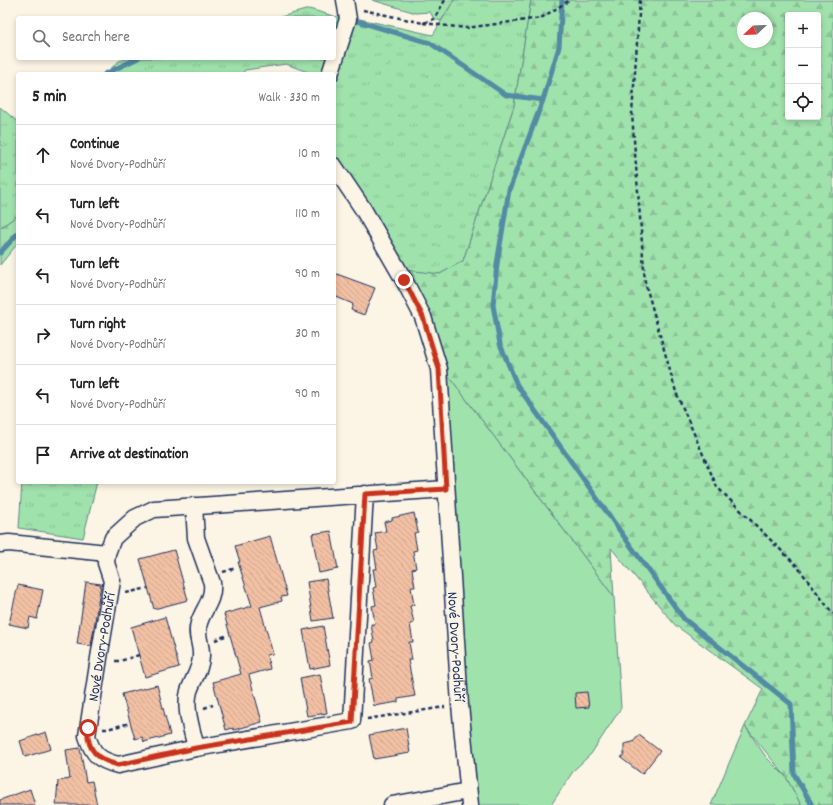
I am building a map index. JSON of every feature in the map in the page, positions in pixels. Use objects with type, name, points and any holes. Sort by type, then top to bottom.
[{"type":"street","points":[[336,56],[348,19],[345,3]]},
{"type":"street","points":[[331,72],[335,60]]},
{"type":"street","name":"Nové Dvory-Podhůří","points":[[336,169],[404,280],[423,317],[439,369],[460,705],[469,798]]},
{"type":"street","points":[[0,544],[9,543],[107,554],[113,538],[135,518],[154,509],[446,489]]},
{"type":"street","points":[[352,722],[365,494]]},
{"type":"street","points":[[194,506],[196,538],[212,583],[213,591],[210,602],[199,622],[197,635],[201,655],[199,668],[189,690],[186,705],[196,748]]},
{"type":"street","name":"Nové Dvory-Podhůří","points":[[107,554],[106,563],[112,581],[88,728],[89,741],[97,756],[106,762],[118,765],[196,748],[352,722]]},
{"type":"street","points":[[392,805],[469,798]]},
{"type":"path","points":[[423,23],[434,19],[445,0]]},
{"type":"path","points":[[345,3],[423,23],[466,28],[541,18],[570,0]]},
{"type":"path","points":[[640,0],[632,114],[645,282],[676,392],[717,487],[797,566],[833,614]]},
{"type":"path","points":[[110,592],[130,593],[148,588]]},
{"type":"path","points":[[99,658],[120,661],[139,655]]},
{"type":"path","points":[[352,722],[460,705]]},
{"type":"path","points":[[88,728],[107,730],[130,723]]},
{"type":"green space","points":[[372,0],[454,0],[441,21],[434,19],[430,12],[416,13]]},
{"type":"green space","points":[[454,0],[531,0],[514,106],[463,261],[440,274],[405,270],[365,203],[336,159],[336,78],[355,18],[433,35]]},
{"type":"green space","points":[[531,0],[833,0],[833,805],[801,805],[786,777],[745,726],[763,689],[675,625],[611,548],[614,597],[442,367],[405,270],[440,274],[463,261],[514,106]]},
{"type":"green space","points":[[309,9],[334,16],[284,16]]},
{"type":"green space","points":[[336,17],[344,19],[336,44]]},
{"type":"green space","points":[[330,60],[327,72],[308,72],[286,64],[245,70],[244,72],[107,72],[119,61]]},
{"type":"green space","points":[[0,107],[16,120],[16,216],[0,228]]},
{"type":"green space","points":[[16,216],[16,245],[0,265],[0,228]]},
{"type":"green space","points":[[442,367],[614,597],[621,708],[591,754],[574,770],[551,805],[475,805]]},
{"type":"green space","points":[[22,484],[96,484],[83,538],[19,528]]},
{"type":"green space","points":[[745,726],[766,757],[786,777],[801,805],[711,805]]},
{"type":"building","points":[[336,274],[375,288],[364,315],[351,310],[353,304],[336,297]]},
{"type":"building","points":[[414,513],[418,532],[414,533],[417,550],[413,551],[416,568],[412,569],[415,587],[411,587],[414,605],[410,606],[414,623],[410,624],[413,642],[409,642],[412,660],[408,660],[415,696],[398,699],[398,702],[374,706],[369,679],[373,678],[370,661],[374,660],[371,643],[374,642],[371,624],[375,624],[372,606],[376,605],[373,588],[376,587],[373,569],[377,569],[374,551],[378,550],[375,533],[386,531],[384,522],[392,520],[392,518]]},
{"type":"building","points":[[331,531],[338,569],[319,573],[312,534]]},
{"type":"building","points":[[270,536],[287,596],[281,597],[282,601],[260,607],[273,654],[267,655],[270,669],[249,675],[262,722],[234,730],[233,728],[226,730],[213,682],[241,674],[224,614],[252,606],[238,562],[240,562],[235,546]]},
{"type":"building","points":[[174,550],[188,600],[154,609],[140,559]]},
{"type":"building","points":[[326,579],[333,618],[313,621],[307,582]]},
{"type":"building","points":[[86,582],[101,584],[91,646],[77,644]]},
{"type":"building","points":[[18,585],[43,590],[37,619],[30,617],[28,628],[9,624]]},
{"type":"building","points":[[165,617],[179,667],[145,677],[131,627]]},
{"type":"building","points":[[323,626],[330,665],[310,669],[303,630]]},
{"type":"building","points":[[320,674],[327,713],[307,716],[300,678]]},
{"type":"building","points":[[157,685],[170,735],[144,742],[142,737],[135,739],[122,694]]},
{"type":"building","points":[[587,692],[589,707],[576,708],[575,693]]},
{"type":"building","points":[[406,728],[410,753],[374,759],[369,735]]},
{"type":"building","points":[[46,732],[51,749],[25,757],[20,741]]},
{"type":"building","points":[[639,735],[660,751],[642,774],[621,758],[624,754],[624,744],[633,742]]},
{"type":"building","points":[[80,748],[86,782],[92,781],[97,805],[56,805],[58,781],[70,779],[66,750]]},
{"type":"building","points":[[30,789],[35,805],[0,805],[0,800]]},
{"type":"waterway","points":[[562,0],[559,47],[543,100],[509,190],[497,264],[493,305],[500,344],[517,385],[684,619],[791,704],[794,774],[812,805]]},
{"type":"waterway","points":[[354,20],[430,43],[506,95],[543,100]]},
{"type":"waterway","points":[[109,72],[134,60]]},
{"type":"waterway","points":[[0,253],[16,235]]},
{"type":"route","points":[[88,728],[88,736],[91,746],[97,756],[106,762],[118,765],[196,748],[352,722],[365,494],[446,489],[439,369],[423,317],[404,280]]}]
